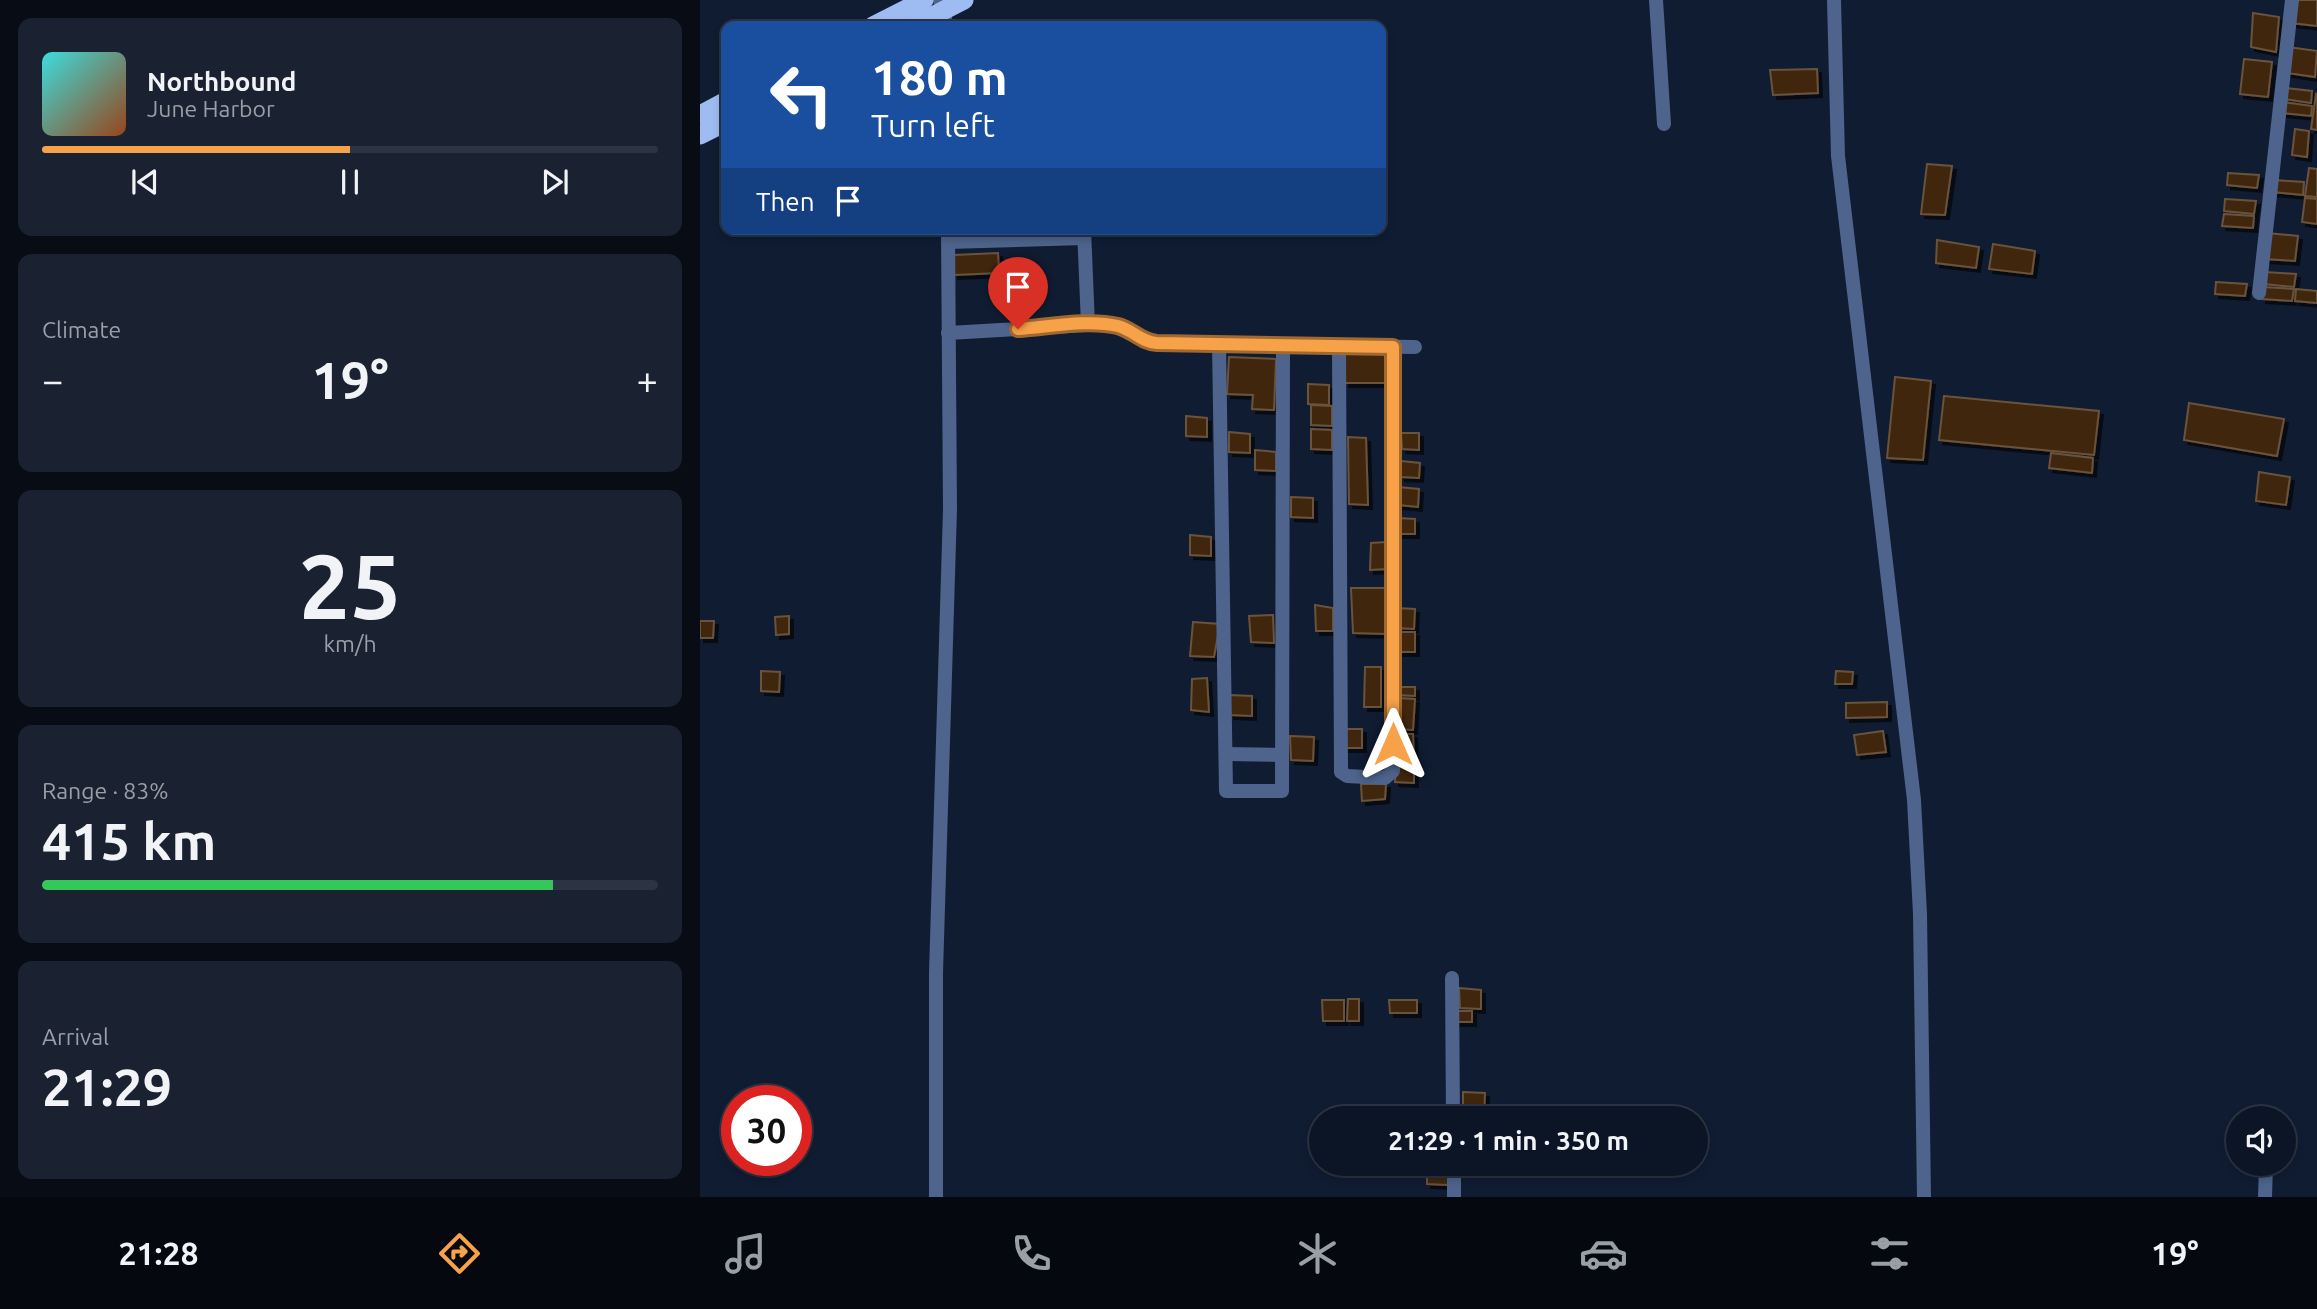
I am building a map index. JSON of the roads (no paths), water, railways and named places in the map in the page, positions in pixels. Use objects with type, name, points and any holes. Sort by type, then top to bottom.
[{"type":"highway","points":[[883,21],[924,0]]},
{"type":"highway","points":[[924,21],[964,0]]},
{"type":"highway","points":[[700,115],[721,104]]},
{"type":"highway","points":[[700,135],[721,124]]},
{"type":"street","points":[[1656,0],[1664,124]]},
{"type":"street","points":[[1834,0],[1838,156],[1914,800],[1920,914],[1924,1197]]},
{"type":"street","points":[[2259,293],[2292,0]]},
{"type":"street","points":[[936,1197],[936,973],[950,509],[948,235]]},
{"type":"street","points":[[1084,235],[1088,325]]},
{"type":"street","points":[[948,332],[1088,325],[1116,326],[1147,342],[1415,347]]},
{"type":"street","points":[[1220,344],[1226,791],[1282,791],[1283,345]]},
{"type":"street","points":[[1339,346],[1341,772],[1347,776],[1385,778],[1392,775],[1393,771],[1393,347]]},
{"type":"street","points":[[1226,754],[1282,755]]},
{"type":"street","points":[[1452,978],[1453,1106]]},
{"type":"street","points":[[1454,1176],[1454,1197]]},
{"type":"street","points":[[2264,1197],[2265,1176]]}]
